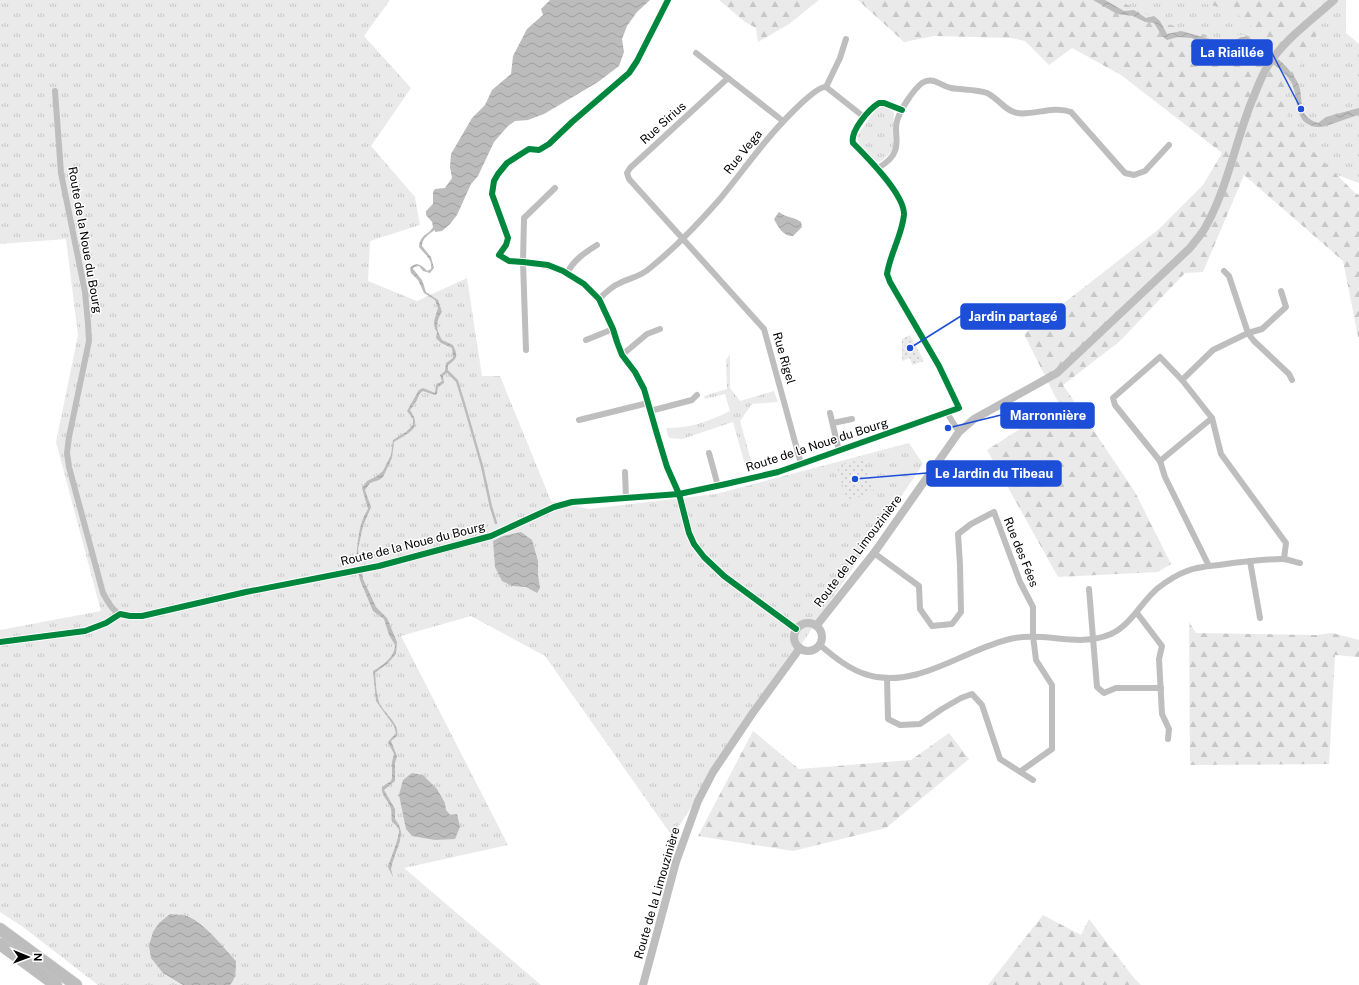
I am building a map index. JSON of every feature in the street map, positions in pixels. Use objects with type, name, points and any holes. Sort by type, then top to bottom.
[{"type":"highway","points":[[0,929],[76,985]]},
{"type":"highway","points":[[0,944],[56,985]]},
{"type":"street","name":"Route de la Limouzinière","points":[[817,625],[874,553],[960,432],[974,419],[1057,373],[1190,248],[1204,230],[1216,206],[1245,120],[1268,64],[1283,46],[1334,0]]},
{"type":"street","points":[[846,39],[840,58],[826,87],[864,117]]},
{"type":"street","points":[[696,53],[783,121]]},
{"type":"street","name":"Rue Sirius","points":[[683,238],[629,179],[628,171],[728,78]]},
{"type":"street","points":[[902,110],[884,103],[879,103],[864,117],[853,135],[853,143],[878,168],[888,161],[895,152],[897,141],[897,122],[902,110],[910,97],[921,84],[929,81],[934,81],[948,87],[982,92],[995,98],[1009,110],[1016,113],[1066,110],[1071,112],[1125,173],[1134,175],[1145,171],[1169,145]]},
{"type":"street","name":"Rue Vega","points":[[599,299],[618,283],[637,276],[650,269],[683,238],[719,199],[783,121],[815,92],[826,87]]},
{"type":"street","name":"Route de la Noue du Bourg","points":[[55,91],[61,173],[84,292],[88,323],[88,341],[67,453],[69,467],[103,593],[110,608],[120,614],[130,616],[142,616],[246,592],[372,568],[461,546],[491,536],[554,507],[572,502],[679,494],[778,472],[959,408],[939,366],[887,274],[888,266],[902,225],[904,213],[899,199],[878,168]]},
{"type":"street","points":[[526,350],[523,262],[524,218],[555,188]]},
{"type":"street","name":"Rue Rigel","points":[[683,238],[764,329],[801,464]]},
{"type":"street","points":[[567,273],[573,262],[597,245]]},
{"type":"street","points":[[509,261],[548,265],[567,273],[584,284],[599,299],[613,329],[622,355],[635,372],[644,389],[667,467],[679,494],[689,533],[694,544],[704,557],[724,576],[796,629]]},
{"type":"street","points":[[1224,271],[1229,276],[1248,333],[1254,341],[1289,374],[1292,380]]},
{"type":"street","points":[[1182,380],[1213,350],[1248,333],[1262,329],[1286,307],[1281,291]]},
{"type":"street","points":[[586,340],[613,329]]},
{"type":"street","points":[[622,355],[647,334],[660,329]]},
{"type":"street","points":[[1209,566],[1165,477],[1160,461],[1115,405],[1113,398],[1160,357],[1182,380],[1212,418],[1221,454],[1286,543],[1284,559]]},
{"type":"street","points":[[650,411],[692,400],[697,396]]},
{"type":"street","points":[[579,420],[648,403]]},
{"type":"street","points":[[947,413],[960,432]]},
{"type":"street","points":[[830,414],[839,451]]},
{"type":"street","points":[[833,423],[852,418]]},
{"type":"street","points":[[1160,461],[1212,418]]},
{"type":"street","points":[[709,454],[718,486]]},
{"type":"street","points":[[625,472],[626,498]]},
{"type":"street","name":"Rue des Fées","points":[[874,553],[919,586],[920,609],[932,626],[952,624],[961,612],[958,534],[971,524],[994,512],[1020,582],[1033,607],[1033,636]]},
{"type":"street","points":[[820,645],[848,666],[868,675],[887,678],[904,677],[921,673],[996,642],[1033,636],[1076,641],[1092,640],[1111,634],[1125,625],[1157,589],[1170,579],[1188,570],[1250,560],[1284,559],[1300,563]]},
{"type":"street","points":[[1250,560],[1260,618]]},
{"type":"street","points":[[1089,589],[1097,687],[1104,693],[1116,688],[1161,688]]},
{"type":"street","points":[[1137,613],[1162,646],[1159,659],[1162,714],[1169,729],[1168,739]]},
{"type":"street","points":[[806,622],[817,625],[822,632],[823,637],[820,645],[813,650],[804,650],[800,648],[794,639],[796,629],[806,622]]},
{"type":"street","points":[[1021,771],[1052,749],[1052,685],[1036,660],[1033,636]]},
{"type":"street","name":"Route de la Limouzinière","points":[[643,985],[674,869],[698,801],[713,772],[752,714],[800,648]]},
{"type":"street","points":[[887,678],[888,719],[900,725],[920,724],[961,698],[972,694],[982,706],[1000,759],[1033,780]]},
{"type":"green space","points":[[0,0],[390,0],[364,36],[411,88],[371,146],[415,197],[420,225],[370,241],[368,281],[417,301],[467,278],[482,376],[500,376],[551,501],[589,509],[716,494],[909,443],[923,464],[672,836],[545,656],[471,616],[401,636],[508,845],[404,868],[541,985],[98,985],[23,927],[0,912],[0,630],[101,611],[56,442],[78,335],[66,239],[0,244]]},
{"type":"green space","points":[[719,0],[819,0],[789,24],[758,42],[756,28],[745,22]]},
{"type":"green space","points":[[858,0],[1118,0],[1164,23],[1210,36],[1231,39],[1239,35],[1246,35],[1258,40],[1247,22],[1240,16],[1222,8],[1192,0],[1325,0],[1314,42],[1283,95],[1289,127],[1355,193],[1359,195],[1359,341],[1343,261],[1244,175],[1203,272],[1185,273],[1119,342],[1063,385],[1135,492],[1171,564],[1158,572],[1058,577],[987,450],[1059,404],[1024,334],[1159,229],[1203,185],[1222,153],[1121,75],[1072,48],[1049,65],[1025,41],[1011,38],[934,36],[904,42]]},
{"type":"green space","points":[[1030,0],[1346,0],[1346,33],[1359,44],[1359,183],[1289,157]]},
{"type":"green space","points":[[881,107],[886,107],[894,113],[893,150],[879,162],[875,161],[859,144],[857,136],[875,110]]},
{"type":"green space","points":[[910,335],[924,361],[912,365],[910,358],[902,361],[902,339]]},
{"type":"green space","points":[[730,354],[730,388],[740,401],[774,391],[778,402],[752,404],[740,421],[752,464],[745,465],[733,422],[682,439],[669,438],[666,428],[699,424],[730,411],[725,394],[705,399],[704,396],[727,389],[726,360]]},
{"type":"green space","points":[[864,458],[874,491],[847,500],[837,467]]},
{"type":"green space","points":[[1189,622],[1196,633],[1316,635],[1332,633],[1359,640],[1359,657],[1335,655],[1329,764],[1190,765]]},
{"type":"green space","points":[[753,731],[799,769],[911,760],[949,733],[969,759],[886,828],[793,851],[698,836]]},
{"type":"green space","points":[[1043,915],[1081,935],[1089,919],[1141,985],[988,985]]},
{"type":"water","points":[[550,0],[650,0],[637,12],[627,26],[622,39],[624,52],[619,66],[598,82],[544,114],[528,120],[515,121],[508,126],[494,142],[478,176],[471,184],[457,215],[442,231],[435,232],[435,230],[426,236],[423,241],[422,246],[431,257],[434,268],[430,273],[423,271],[419,266],[414,267],[413,269],[422,280],[426,292],[438,300],[442,312],[437,323],[438,333],[442,340],[453,345],[456,356],[448,365],[448,372],[443,376],[444,383],[438,387],[437,394],[435,395],[423,391],[420,393],[410,410],[414,416],[415,426],[394,442],[392,458],[383,477],[370,483],[365,490],[371,507],[363,526],[358,549],[359,559],[356,560],[360,527],[368,509],[362,488],[367,481],[383,471],[391,455],[393,440],[406,432],[413,425],[413,419],[407,411],[419,390],[423,388],[435,393],[436,385],[442,381],[440,375],[445,371],[446,363],[453,358],[452,348],[441,343],[436,338],[437,332],[434,321],[438,308],[435,300],[424,293],[418,280],[411,273],[410,268],[417,264],[427,271],[431,269],[431,262],[419,247],[423,237],[433,227],[432,222],[426,215],[426,211],[433,204],[433,192],[435,189],[445,188],[452,178],[450,167],[451,154],[472,118],[485,105],[492,90],[511,74],[513,56],[527,29],[543,15],[541,9]]},
{"type":"water","points":[[1093,0],[1105,0],[1124,11],[1134,10],[1146,18],[1154,16],[1160,21],[1167,34],[1181,31],[1214,40],[1229,42],[1241,37],[1248,37],[1271,54],[1268,58],[1249,45],[1233,47],[1216,46],[1191,38],[1178,37],[1167,40],[1162,36],[1154,23],[1145,22],[1133,16],[1117,14]]},
{"type":"water","points":[[1278,59],[1294,76],[1298,83],[1303,111],[1311,120],[1318,123],[1326,117],[1359,108],[1359,115],[1321,127],[1309,125],[1300,116],[1294,88],[1291,82],[1283,72],[1273,64]]},
{"type":"water","points":[[779,212],[801,222],[802,227],[793,236],[784,233],[777,225],[774,219]]},
{"type":"water","points":[[521,532],[532,540],[538,561],[540,588],[537,593],[526,587],[512,586],[502,581],[495,567],[493,541],[503,536]]},
{"type":"water","points":[[362,571],[363,579],[376,607],[387,618],[397,642],[396,654],[388,663],[375,673],[379,702],[394,723],[397,731],[397,736],[391,741],[397,756],[395,763],[395,781],[384,790],[395,809],[395,819],[401,832],[400,841],[391,869],[393,877],[388,867],[399,830],[392,822],[391,809],[384,796],[382,787],[391,781],[392,778],[392,762],[394,754],[388,742],[396,733],[394,726],[376,701],[373,671],[384,664],[390,657],[393,653],[395,645],[389,635],[384,619],[373,611],[360,580],[358,572]]},
{"type":"water","points":[[412,773],[423,775],[437,789],[445,803],[446,810],[450,815],[457,814],[460,827],[455,839],[435,840],[412,836],[406,829],[399,795],[403,780]]},
{"type":"water","points":[[170,914],[184,915],[195,920],[214,937],[236,961],[235,977],[230,985],[183,985],[163,973],[151,958],[149,946],[153,932],[159,923]]},
{"type":"waterway","points":[[448,372],[457,381],[482,466],[496,523]]},
{"type":"cycle path","points":[[668,0],[637,61],[629,73],[549,144],[539,150],[529,149],[507,163],[498,174],[494,181],[492,194],[508,238],[506,245],[499,255],[509,261],[548,265],[563,271],[584,284],[599,299],[613,329],[622,355],[635,372],[644,389],[667,467],[679,494],[689,533],[694,544],[704,557],[724,576],[796,629]]},
{"type":"cycle path","points":[[0,642],[85,631],[106,623],[120,614],[142,616],[246,592],[379,566],[491,536],[554,507],[572,502],[679,494],[778,472],[959,408],[939,366],[890,282],[887,274],[903,222],[903,207],[892,187],[853,143],[854,133],[857,127],[870,110],[879,103],[884,103],[902,110]]},
{"type":"place","name":"La Riaillée","points":[[1301,109]]},
{"type":"place","name":"Jardin partagé","points":[[910,348]]},
{"type":"place","name":"Marronnière","points":[[948,428]]},
{"type":"place","name":"Le Jardin du Tibeau","points":[[855,479]]}]
